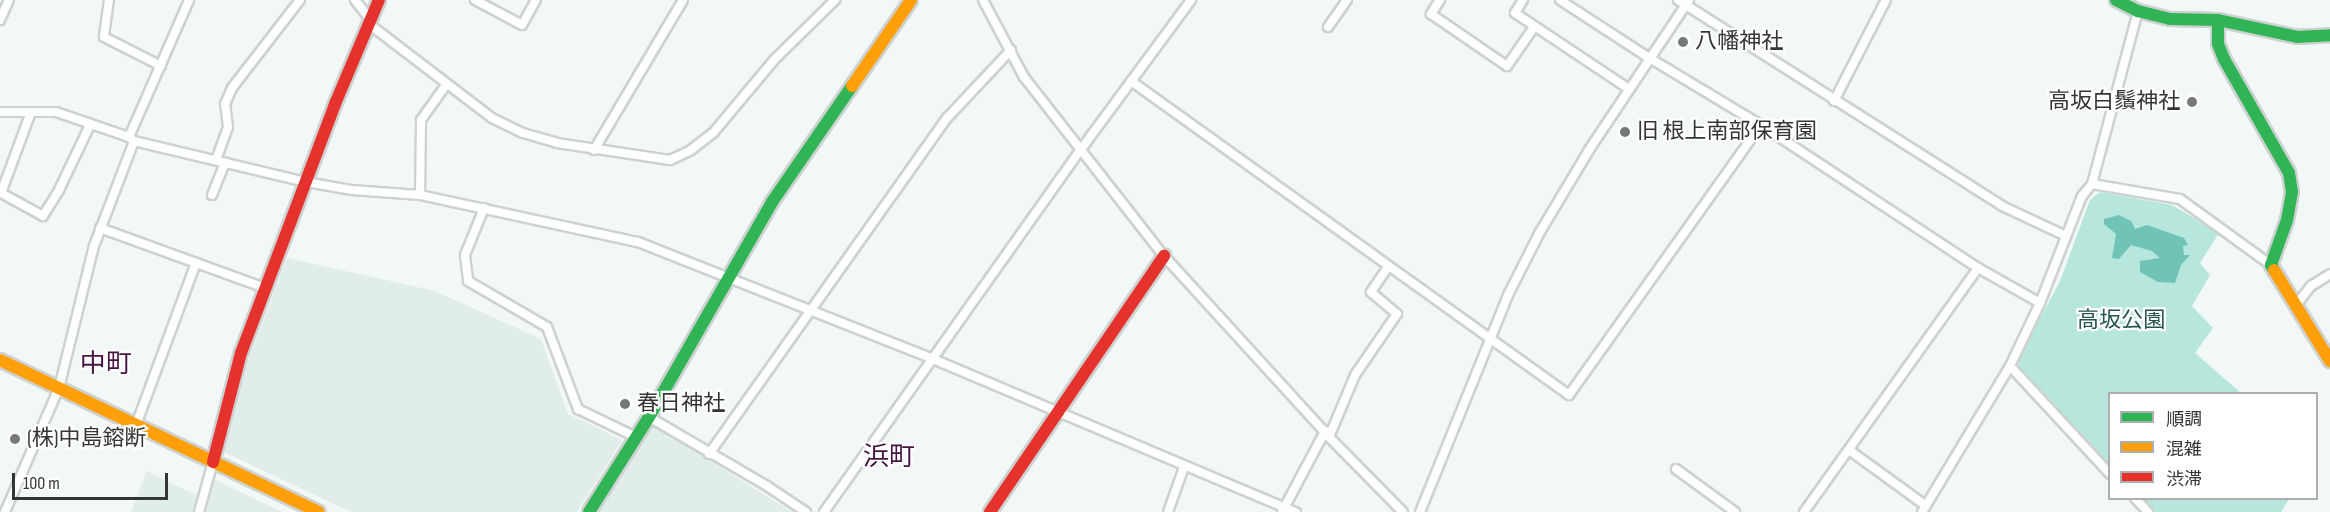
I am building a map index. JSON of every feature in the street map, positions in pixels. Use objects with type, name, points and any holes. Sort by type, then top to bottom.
[{"type":"street","points":[[0,20],[9,0]]},
{"type":"street","points":[[109,0],[104,37],[161,66]]},
{"type":"street","points":[[5,512],[58,387],[100,228],[132,139],[189,0]]},
{"type":"street","points":[[212,195],[228,127],[225,104],[232,88],[300,0]]},
{"type":"street","points":[[355,0],[370,22],[446,86],[492,118],[523,133],[557,143],[670,160],[691,150],[713,133],[774,60],[835,0]]},
{"type":"street","points":[[199,512],[241,353],[379,0]]},
{"type":"street","points":[[475,0],[522,25],[536,0]]},
{"type":"street","points":[[594,150],[683,0]]},
{"type":"street","points":[[589,512],[649,417],[772,202],[911,0]]},
{"type":"street","points":[[983,0],[1024,77],[1082,148],[1164,256],[1327,434],[1403,512]]},
{"type":"street","points":[[824,512],[1082,148],[1191,0]]},
{"type":"street","points":[[1328,27],[1347,0]]},
{"type":"street","points":[[1440,0],[1431,14],[1507,66],[1534,27]]},
{"type":"street","points":[[1523,0],[1515,13],[1629,89]]},
{"type":"street","points":[[1560,0],[1651,59],[1761,125],[1978,268],[2040,303]]},
{"type":"street","points":[[1834,101],[1886,0]]},
{"type":"street","points":[[2116,0],[2138,11],[2170,19],[2218,20],[2297,37],[2330,35]]},
{"type":"street","points":[[1420,512],[1508,295],[1558,198],[1651,59],[1684,2],[1834,101],[2002,206],[2066,236]]},
{"type":"street","points":[[1849,450],[1924,509],[2010,366],[2040,303],[2082,196],[2092,184],[2138,11]]},
{"type":"street","points":[[2218,20],[2218,44],[2224,59],[2289,173],[2292,192],[2287,220],[2271,265]]},
{"type":"street","points":[[709,454],[948,117],[1011,50]]},
{"type":"street","points":[[1131,81],[1569,396],[1761,125]]},
{"type":"street","points":[[420,195],[421,120],[446,86]]},
{"type":"street","points":[[0,112],[56,112],[132,139],[306,182],[352,190],[420,195],[638,242],[933,358],[1283,510],[1296,512]]},
{"type":"street","points":[[31,112],[1,194],[43,216],[59,190],[90,125]]},
{"type":"street","points":[[2092,184],[2180,199],[2271,265],[2330,361]]},
{"type":"street","points":[[484,208],[465,255],[468,281],[547,327],[578,409],[636,437]]},
{"type":"street","points":[[100,228],[265,288]]},
{"type":"street","points":[[990,512],[1164,256]]},
{"type":"street","points":[[136,425],[196,263]]},
{"type":"street","points":[[1283,510],[1327,434],[1355,375],[1397,314],[1371,292],[1388,267]]},
{"type":"street","points":[[1804,512],[1978,268]]},
{"type":"street","points":[[2296,305],[2311,286],[2330,274]]},
{"type":"street","points":[[0,360],[319,512]]},
{"type":"street","points":[[2010,366],[2108,473]]},
{"type":"street","points":[[649,417],[767,486],[806,512]]},
{"type":"street","points":[[1168,512],[1184,466]]},
{"type":"street","points":[[1676,469],[1736,512]]},
{"type":"street","points":[[2136,500],[2148,512]]},
{"type":"shaded area","points":[[2119,215],[2131,221],[2135,229],[2147,225],[2184,238],[2188,245],[2183,246],[2184,255],[2190,255],[2181,265],[2175,283],[2158,282],[2140,272],[2140,261],[2160,258],[2152,251],[2131,245],[2119,259],[2112,258],[2116,234],[2104,224],[2104,219]]},
{"type":"shaded area","points":[[287,258],[435,291],[541,339],[568,414],[622,440],[577,512],[351,512],[224,452],[247,364]]},
{"type":"shaded area","points":[[655,426],[792,512],[594,512],[644,429]]},
{"type":"shaded area","points":[[147,471],[198,496],[194,512],[131,512]]},
{"type":"shaded area","points":[[212,478],[282,512],[203,512]]},
{"type":"green space","name":"高坂公園","points":[[2100,192],[2172,205],[2219,233],[2200,263],[2210,275],[2192,306],[2213,328],[2195,353],[2240,392],[2108,392],[2108,465],[2020,374],[2018,360],[2060,281],[2090,200]]},
{"type":"green space","points":[[2143,500],[2288,500],[2281,512],[2155,512]]},
{"type":"traffic: fast","points":[[2116,0],[2138,11],[2170,19],[2218,20],[2297,37],[2330,35]]},
{"type":"traffic: fast","points":[[2218,20],[2218,44],[2224,59],[2289,173],[2292,192],[2287,220],[2271,265],[2274,270]]},
{"type":"traffic: fast","points":[[589,512],[649,417],[772,202],[852,86]]},
{"type":"traffic: slow","points":[[852,86],[911,0]]},
{"type":"traffic: slow","points":[[2274,270],[2330,361]]},
{"type":"traffic: slow","points":[[0,360],[319,512]]},
{"type":"traffic: jam","points":[[213,462],[241,353],[335,104],[379,0]]},
{"type":"traffic: jam","points":[[990,512],[1164,256]]},
{"type":"place","name":"八幡神社","points":[[1683,42]]},
{"type":"place","name":"高坂白鬚神社","points":[[2192,102]]},
{"type":"place","name":"旧 根上南部保育園","points":[[1625,132]]},
{"type":"place","name":"春日神社","points":[[625,404]]},
{"type":"place","name":"(株)中島鎔断","points":[[15,439]]},
{"type":"district","name":"中町","points":[[106,365]]},
{"type":"district","name":"浜町","points":[[889,458]]}]
